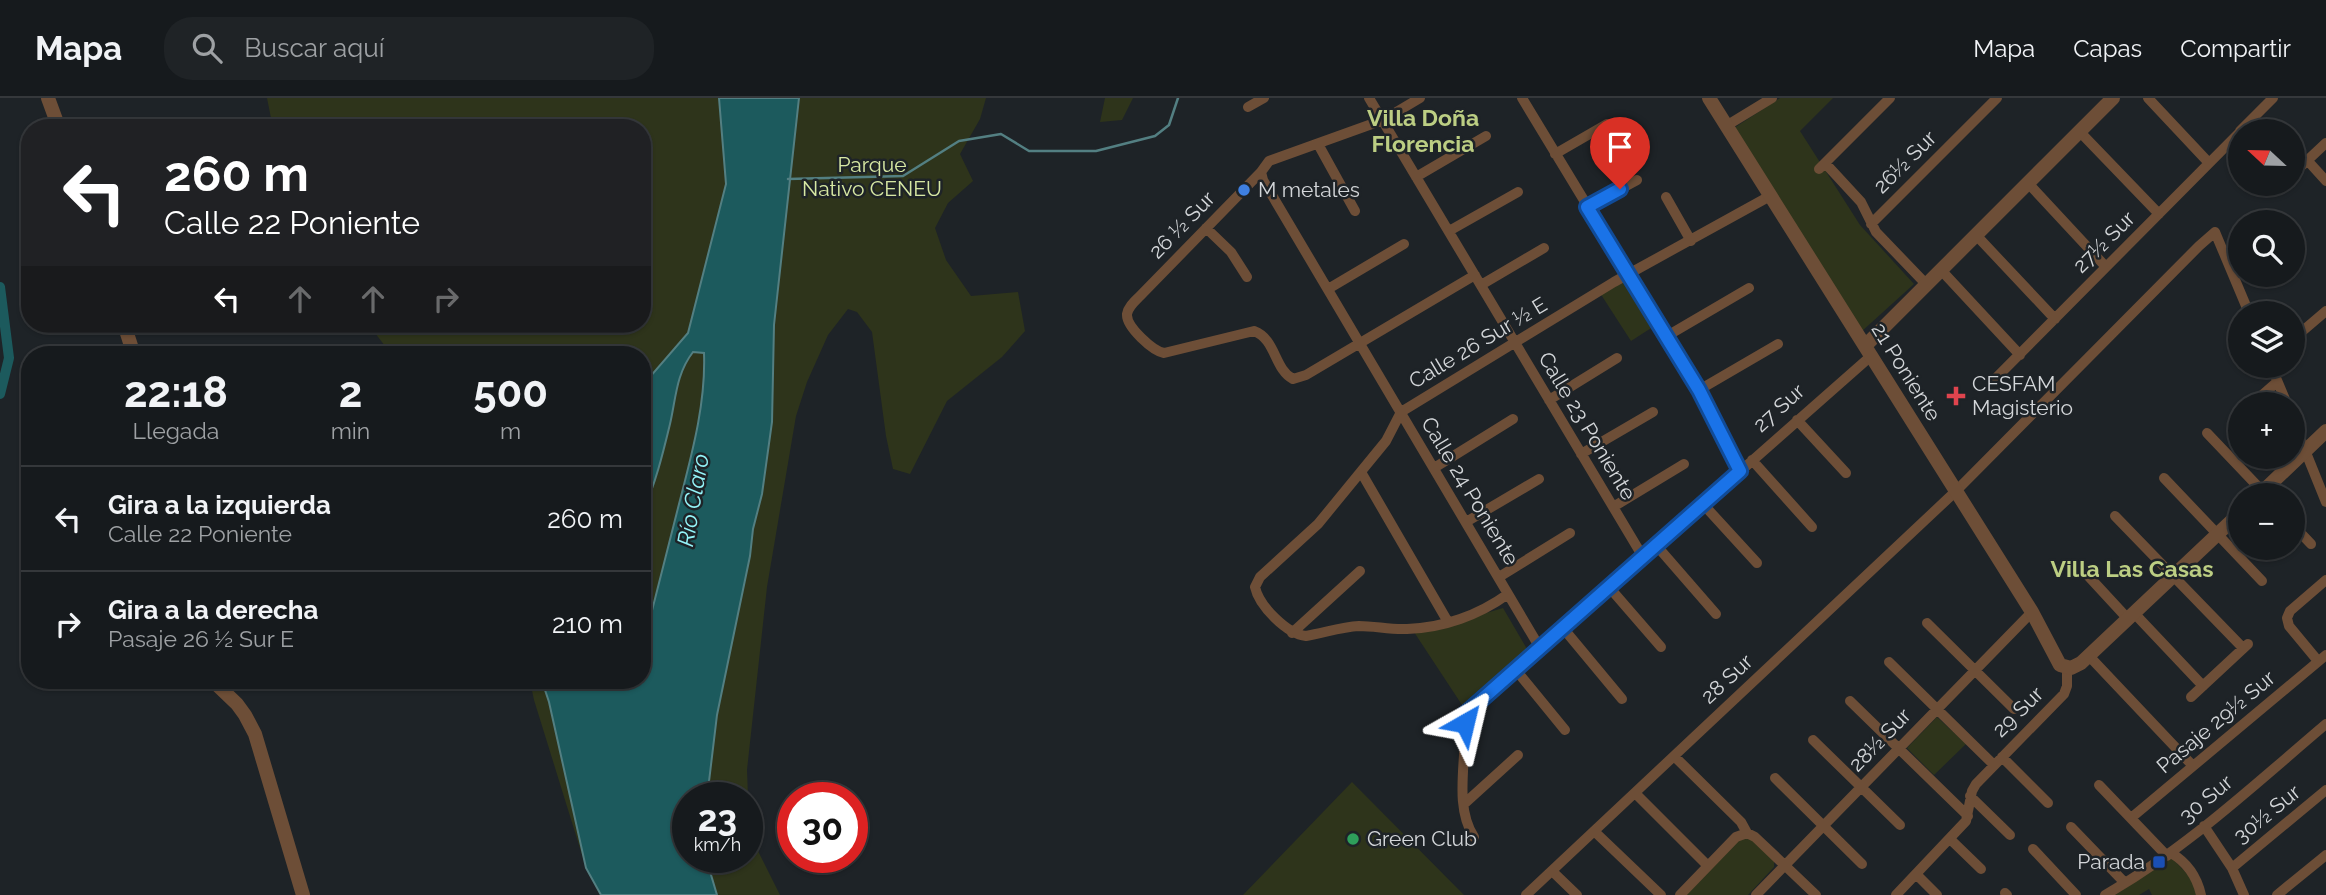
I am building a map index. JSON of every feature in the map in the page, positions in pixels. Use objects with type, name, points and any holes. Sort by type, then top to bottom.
[{"type":"street","points":[[48,98],[55,119]]},
{"type":"street","points":[[1248,107],[1264,98]]},
{"type":"street","name":"Calle 23 Poniente","points":[[1369,98],[1643,558]]},
{"type":"street","name":"26 ½ Sur","points":[[1359,342],[1306,375],[1293,379],[1284,373],[1262,334],[1247,332],[1164,353],[1150,347],[1127,316],[1140,296],[1269,161],[1383,120],[1420,98]]},
{"type":"street","points":[[1522,98],[1699,390],[1740,471]]},
{"type":"street","name":"21 Poniente","points":[[1709,98],[2032,612],[2058,662],[2067,667]]},
{"type":"street","points":[[1726,126],[1772,98]]},
{"type":"street","points":[[1890,98],[1822,166],[1861,202],[1871,224],[1926,284]]},
{"type":"street","name":"26½ Sur","points":[[1871,224],[1997,98]]},
{"type":"street","name":"27 Sur","points":[[1464,804],[1464,715],[1797,420],[1868,351],[1926,284],[2113,98]]},
{"type":"street","points":[[2148,98],[2209,163]]},
{"type":"street","points":[[2157,108],[2167,98]]},
{"type":"street","name":"27½ Sur","points":[[2255,119],[2273,98]]},
{"type":"street","points":[[1555,154],[1607,124]]},
{"type":"street","points":[[2080,132],[2159,214]]},
{"type":"street","points":[[1416,177],[1486,136]]},
{"type":"street","points":[[2326,143],[2307,160],[2326,181]]},
{"type":"street","points":[[1318,144],[1355,211]]},
{"type":"street","name":"27½ Sur","points":[[1994,380],[2228,146]]},
{"type":"street","name":"Calle 24 Poniente","points":[[1261,172],[1265,184],[1540,648]]},
{"type":"street","points":[[1587,207],[1637,180]]},
{"type":"street","points":[[2028,183],[2106,267]]},
{"type":"street","points":[[1449,231],[1518,191]]},
{"type":"street","name":"Calle 26 Sur ½ E","points":[[1295,634],[1259,598],[1256,582],[1318,524],[1386,441],[1401,412],[1628,274],[1770,196]]},
{"type":"street","points":[[1666,197],[1692,241]]},
{"type":"street","points":[[1206,228],[1231,252],[1247,276]]},
{"type":"street","name":"28 Sur","points":[[1526,895],[1956,491],[2215,232],[2244,301]]},
{"type":"street","points":[[1976,235],[2055,319]]},
{"type":"street","points":[[1328,289],[1404,244]]},
{"type":"street","points":[[1359,342],[1544,248]]},
{"type":"street","points":[[1941,270],[2020,355]]},
{"type":"street","points":[[1667,336],[1749,288]]},
{"type":"street","points":[[2305,329],[2326,311]]},
{"type":"street","points":[[1699,390],[1778,344]]},
{"type":"street","points":[[1549,400],[1617,358]]},
{"type":"street","points":[[2276,378],[2282,392]]},
{"type":"street","points":[[2266,392],[2277,382]]},
{"type":"street","points":[[1581,454],[1653,412]]},
{"type":"street","points":[[1434,468],[1513,419]]},
{"type":"street","points":[[1797,420],[1846,473]]},
{"type":"street","points":[[2273,483],[2326,431]]},
{"type":"street","points":[[2207,433],[2252,483]]},
{"type":"street","points":[[2306,450],[2326,502]]},
{"type":"street","points":[[1752,460],[1811,527]]},
{"type":"street","points":[[1613,507],[1684,464]]},
{"type":"street","points":[[1361,472],[1448,622]]},
{"type":"street","points":[[2164,478],[2262,581]]},
{"type":"street","points":[[1466,522],[1539,479]]},
{"type":"street","points":[[1703,504],[1758,563]]},
{"type":"street","points":[[2115,516],[2245,646],[2191,698]]},
{"type":"street","points":[[2067,667],[2078,665],[2089,656],[2228,524]]},
{"type":"street","points":[[1499,577],[1570,533]]},
{"type":"street","points":[[2305,538],[2311,544]]},
{"type":"street","points":[[1656,545],[1716,614]]},
{"type":"street","points":[[2080,567],[2203,686]]},
{"type":"street","points":[[1295,634],[1360,571]]},
{"type":"street","points":[[2322,658],[2289,626],[2287,618],[2290,611],[2326,580]]},
{"type":"street","points":[[1609,587],[1661,647]]},
{"type":"street","points":[[1295,634],[1356,626],[1407,629],[1448,622],[1478,612],[1508,594]]},
{"type":"street","name":"28½ Sur","points":[[1756,895],[2032,612]]},
{"type":"street","points":[[1927,624],[2014,709]]},
{"type":"street","points":[[1563,628],[1622,699]]},
{"type":"street","points":[[2089,656],[2193,766]]},
{"type":"street","name":"Pasaje 29½ Sur","points":[[2130,818],[2322,658]]},
{"type":"street","points":[[1889,662],[1937,710],[2048,803]]},
{"type":"street","name":"29 Sur","points":[[1970,796],[1974,787],[2064,694],[2067,667]]},
{"type":"street","points":[[1516,670],[1565,730]]},
{"type":"street","points":[[221,689],[246,715],[255,734],[303,895]]},
{"type":"street","points":[[1850,701],[1968,816]]},
{"type":"street","name":"30 Sur","points":[[2105,895],[2169,855],[2326,723]]},
{"type":"street","points":[[1813,740],[1900,825]]},
{"type":"street","points":[[1474,837],[1465,824],[1464,804],[1518,755]]},
{"type":"street","points":[[1674,756],[1741,822],[1747,833],[1755,837],[1816,895]]},
{"type":"street","points":[[1775,778],[1861,864]]},
{"type":"street","points":[[2099,785],[2169,855],[2185,863],[2195,877],[2201,895]]},
{"type":"street","name":"30½ Sur","points":[[2232,868],[2326,790]]},
{"type":"street","points":[[1635,793],[1708,866]]},
{"type":"street","points":[[1896,895],[1950,839],[1968,816],[1970,796]]},
{"type":"street","points":[[1970,796],[2010,835]]},
{"type":"street","points":[[2204,826],[2232,868],[2245,895]]},
{"type":"street","points":[[2071,827],[2125,883]]},
{"type":"street","points":[[1594,831],[1661,895]]},
{"type":"street","points":[[1680,895],[1736,837],[1747,833]]},
{"type":"street","points":[[1950,839],[1981,869]]},
{"type":"street","points":[[2033,849],[2076,895]]},
{"type":"street","points":[[2277,895],[2326,855]]},
{"type":"street","points":[[1552,871],[1577,895]]},
{"type":"street","points":[[1916,874],[1937,895]]},
{"type":"green space","name":"Parque Nativo CENEU","points":[[267,98],[986,98],[980,119],[960,154],[973,181],[948,203],[935,228],[946,260],[971,296],[1018,292],[1025,331],[1002,357],[947,401],[910,474],[893,469],[872,332],[857,312],[848,309],[828,335],[807,382],[796,416],[767,587],[747,782],[672,782],[672,873],[763,873],[763,861],[780,895],[600,895],[583,858],[534,700],[532,689],[651,689],[651,346],[385,346],[375,333],[651,333],[651,119],[271,119]]},
{"type":"green space","points":[[1105,98],[1133,98],[1122,120],[1100,122]]},
{"type":"green space","points":[[1780,98],[1833,98],[1800,131],[1860,225],[1914,284],[1861,332],[1734,128]]},
{"type":"green space","points":[[1628,276],[1659,323],[1631,341],[1600,293]]},
{"type":"green space","points":[[1503,608],[1527,649],[1464,708],[1412,629],[1456,622]]},
{"type":"green space","points":[[1937,717],[1966,744],[1934,775],[1907,748]]},
{"type":"green space","name":"Green Club","points":[[1352,782],[1464,895],[1243,895]]},
{"type":"green space","points":[[1739,839],[1751,839],[1774,859],[1774,867],[1748,895],[1685,895]]},
{"type":"green space","points":[[2171,857],[2192,879],[2197,895],[2152,895],[2149,889],[2139,895],[2115,895]]},
{"type":"water","name":"Río Claro","points":[[719,98],[799,98],[774,325],[772,422],[762,494],[717,715],[709,782],[672,782],[672,873],[710,873],[717,895],[601,895],[586,868],[545,689],[651,689],[651,615],[697,431],[703,392],[704,353],[693,352],[683,369],[651,492],[651,376],[688,333],[726,184]]},
{"type":"waterway","points":[[788,179],[903,176],[959,141],[1001,134],[1029,151],[1096,151],[1155,136],[1169,125],[1178,98]]},
{"type":"waterway","points":[[0,287],[9,358],[0,394]]},
{"type":"place","name":"M metales","points":[[1244,190]]},
{"type":"place","name":"CESFAM Magisterio","points":[[1956,396]]},
{"type":"place","name":"Green Club","points":[[1353,839]]},
{"type":"place","name":"Parada","points":[[2159,862]]},
{"type":"district","name":"Villa Doña Florencia","points":[[1423,131]]},
{"type":"district","name":"Villa Las Casas","points":[[2132,569]]},
{"type":"route","points":[[1465,723],[1464,715],[1740,471],[1699,390],[1587,207],[1620,189]]}]
